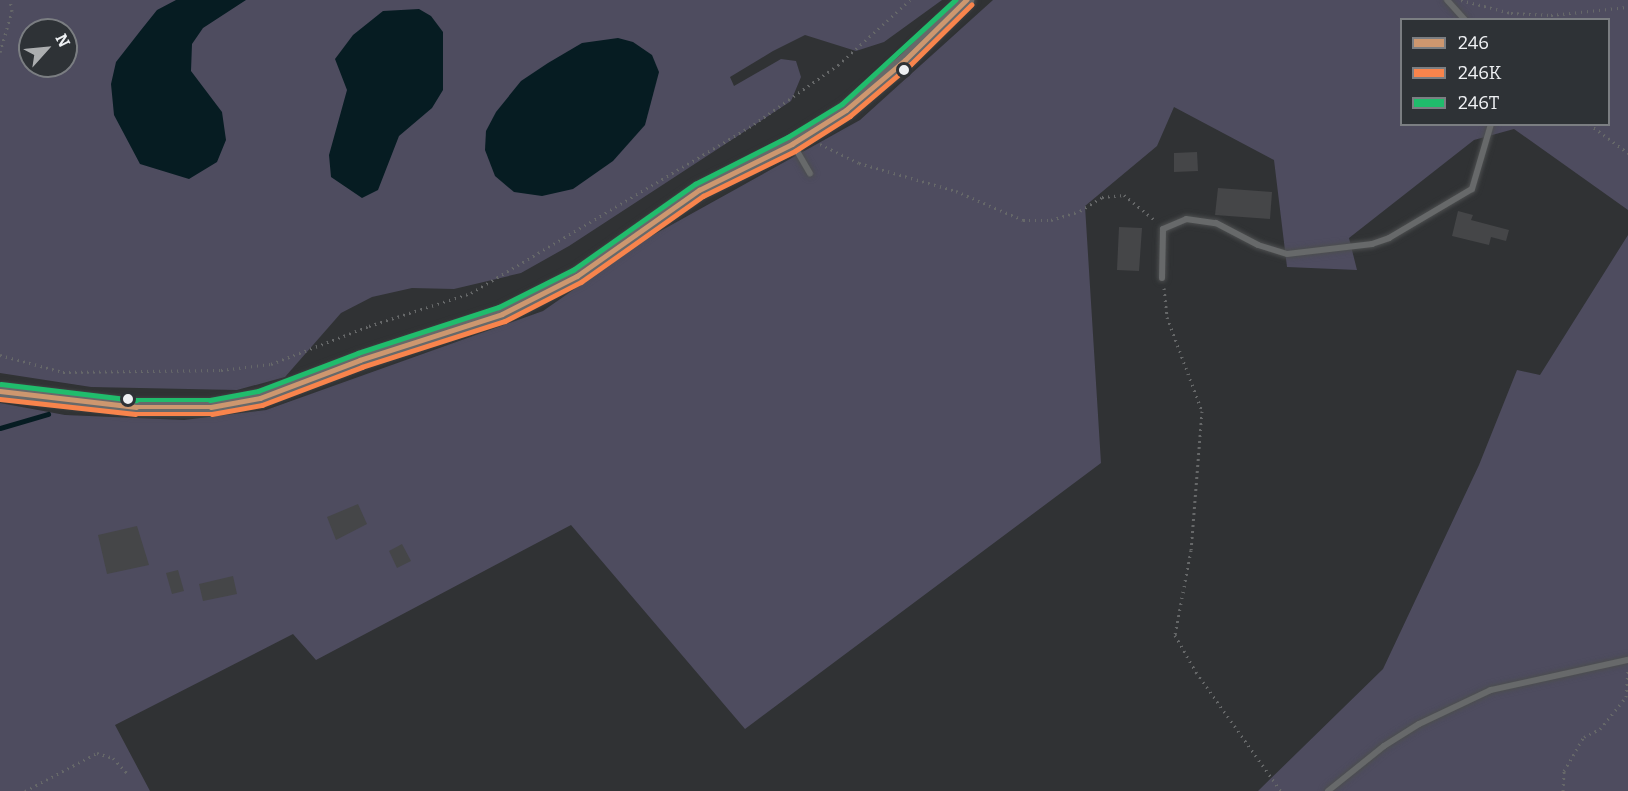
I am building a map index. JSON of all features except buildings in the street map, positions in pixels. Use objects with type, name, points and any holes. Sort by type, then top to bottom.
[{"type":"street","points":[[0,391],[136,407],[211,407],[260,398],[360,360],[502,314],[541,297],[577,276],[699,190],[799,140],[846,110],[905,60],[966,0]]},
{"type":"lane","points":[[1448,0],[1463,18]]},
{"type":"lane","points":[[1162,278],[1163,229],[1186,219],[1216,222],[1258,244],[1287,254],[1372,244],[1437,213],[1472,189],[1490,126]]},
{"type":"lane","points":[[799,140],[810,174]]},
{"type":"lane","points":[[1328,791],[1384,746],[1419,724],[1491,690],[1628,660]]},
{"type":"path","points":[[0,51],[12,11],[10,0]]},
{"type":"path","points":[[0,355],[63,372],[221,370],[271,364],[369,326],[471,293],[754,124],[838,65],[909,0]]},
{"type":"path","points":[[1461,0],[1511,13],[1551,15],[1628,7]]},
{"type":"path","points":[[1592,126],[1628,153]]},
{"type":"path","points":[[799,140],[858,163],[956,191],[1023,220],[1051,220],[1080,211],[1102,197],[1124,195],[1142,206],[1163,229]]},
{"type":"path","points":[[1162,278],[1167,317],[1202,411],[1191,549],[1175,635],[1196,672],[1281,791]]},
{"type":"path","points":[[1563,791],[1564,771],[1584,737],[1600,729],[1626,698],[1628,668]]},
{"type":"path","points":[[25,791],[97,753],[113,758],[129,775]]},
{"type":"shaded area","points":[[0,0],[942,0],[884,42],[856,51],[805,35],[730,77],[734,86],[781,59],[796,61],[801,77],[791,101],[569,246],[521,273],[454,289],[412,288],[372,297],[341,313],[285,377],[237,390],[91,387],[0,373]]},
{"type":"shaded area","points":[[993,0],[1628,0],[1628,210],[1514,129],[1474,140],[1349,238],[1357,270],[1287,267],[1274,160],[1174,107],[1157,146],[1085,206],[1101,463],[745,729],[571,525],[316,660],[293,634],[115,725],[150,791],[0,791],[0,403],[65,415],[184,420],[266,410],[543,311],[646,239],[860,120]]},
{"type":"shaded area","points":[[1628,235],[1628,791],[1258,791],[1383,669],[1479,465],[1517,370],[1540,375]]},
{"type":"water","points":[[176,0],[246,0],[203,28],[192,44],[191,71],[222,112],[226,140],[217,162],[189,179],[140,164],[114,115],[111,84],[116,62],[157,10]]},
{"type":"water","points":[[419,9],[431,16],[443,32],[443,90],[432,108],[399,136],[378,190],[362,198],[331,177],[329,155],[347,90],[335,59],[353,35],[383,11]]},
{"type":"water","points":[[618,38],[633,42],[652,55],[659,72],[645,125],[613,161],[573,189],[542,196],[514,192],[495,176],[485,150],[486,131],[496,112],[521,81],[548,63],[582,43]]},
{"type":"waterway","points":[[0,428],[48,414]]},
{"type":"transit line","name":"246T","points":[[1,384],[136,400],[210,400],[258,391],[358,353],[499,307],[573,270],[695,184],[788,137],[842,104],[955,0]]},
{"type":"transit line","name":"246","points":[[0,391],[136,407],[211,407],[260,398],[360,360],[502,314],[577,276],[699,190],[792,144],[846,110],[905,60],[966,0]]},
{"type":"transit line","name":"246K","points":[[0,399],[135,414],[212,414],[262,405],[362,367],[505,321],[581,282],[703,196],[795,151],[850,116],[910,65],[971,5]]}]
